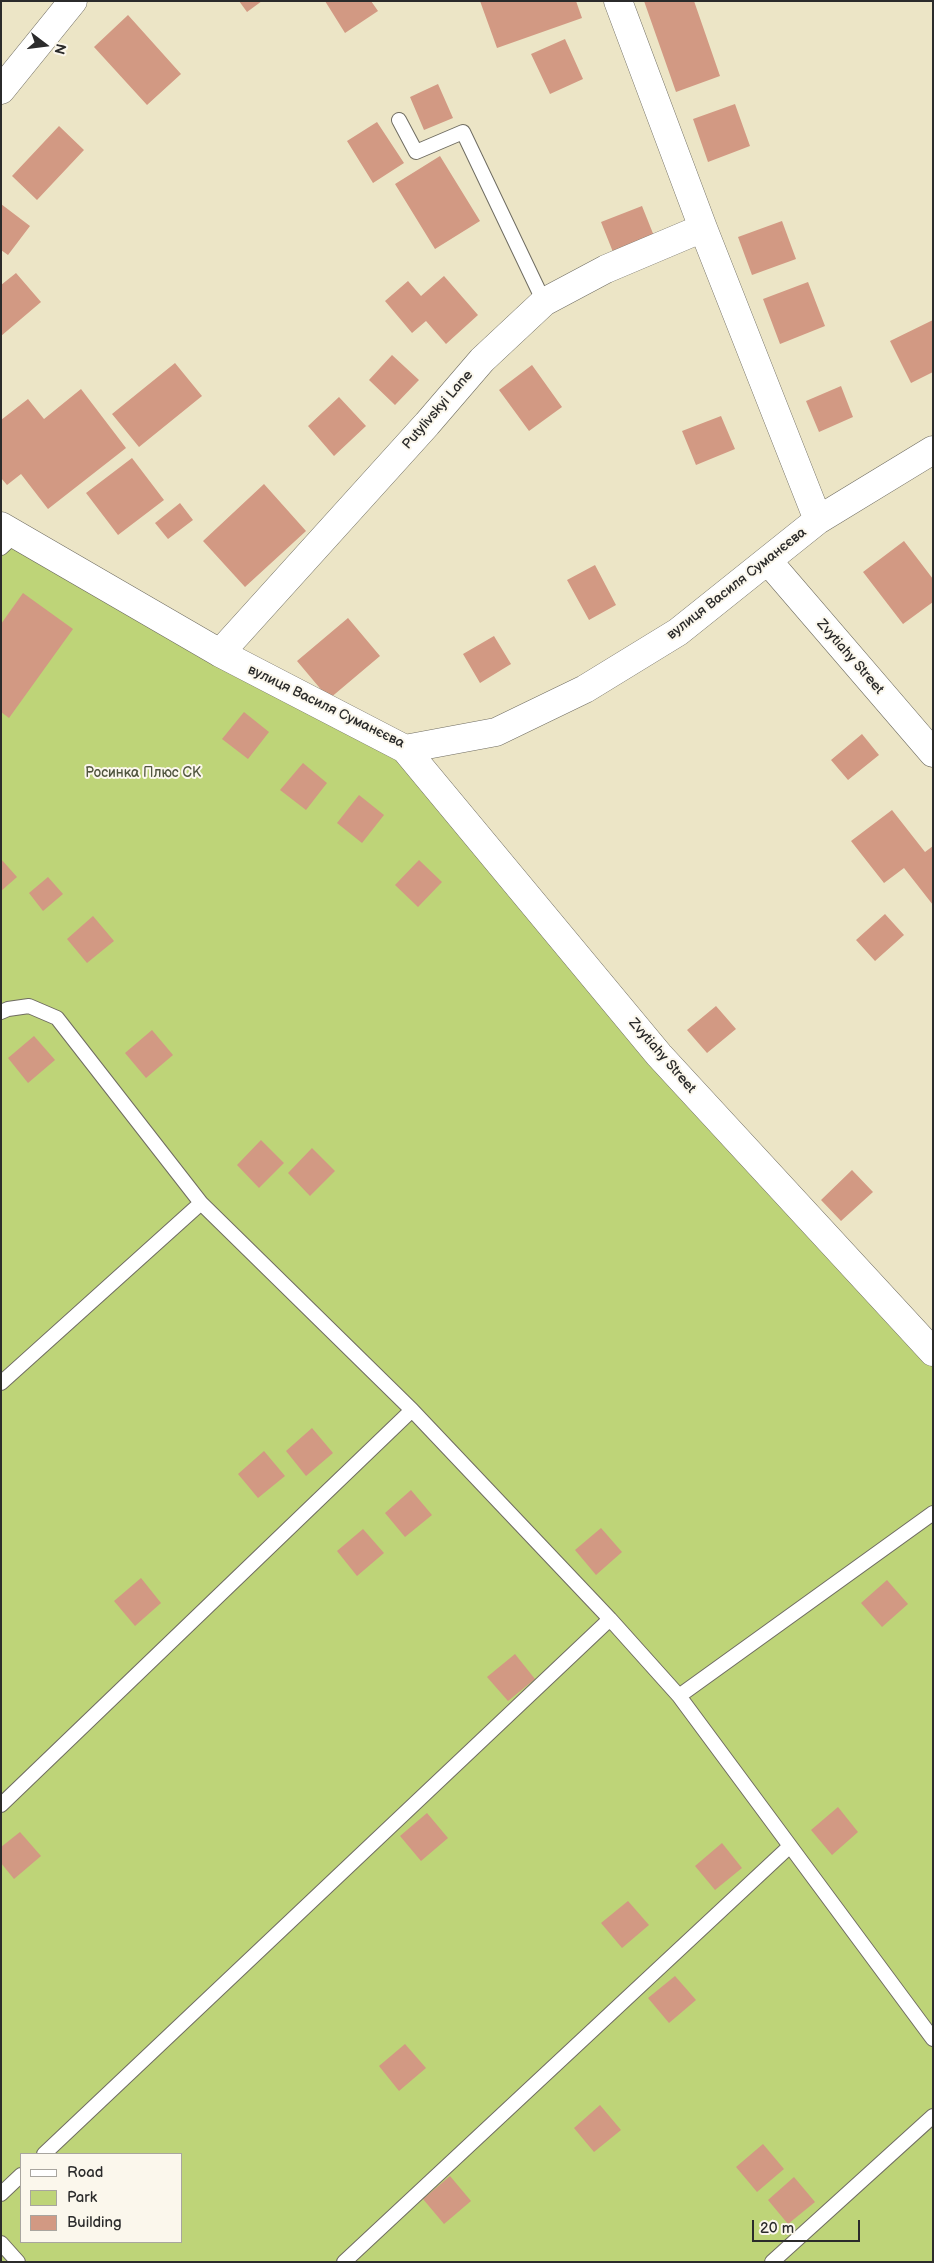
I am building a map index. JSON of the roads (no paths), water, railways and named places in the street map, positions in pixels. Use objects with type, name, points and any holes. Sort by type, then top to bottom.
[{"type":"street","points":[[1,90],[73,1]]},
{"type":"street","points":[[618,1],[703,228],[818,520]]},
{"type":"street","name":"Putylivskyi Lane","points":[[220,653],[427,424],[482,360],[544,302],[606,269],[703,228]]},
{"type":"street","name":"вулиця Василя Суманєєва","points":[[6,536],[220,653],[405,748],[496,732],[585,689],[678,632],[818,520],[933,450]]},
{"type":"street","name":"Zvytiahy Street","points":[[768,561],[933,753]]},
{"type":"street","name":"Zvytiahy Street","points":[[405,748],[659,1055],[933,1352]]},
{"type":"lane","points":[[399,120],[416,152],[463,132],[544,302]]},
{"type":"lane","points":[[1,1012],[29,1006],[57,1018],[201,1203],[412,1410],[610,1619],[679,1696],[933,2039]]},
{"type":"lane","points":[[1,1383],[201,1203]]},
{"type":"lane","points":[[1,1805],[412,1410]]},
{"type":"lane","points":[[679,1696],[933,1513]]},
{"type":"lane","points":[[45,2153],[610,1619]]},
{"type":"lane","points":[[344,2262],[789,1847]]},
{"type":"lane","points":[[772,2262],[933,2116]]},
{"type":"lane","points":[[1,2194],[20,2177]]},
{"type":"lane","points":[[1,2243],[18,2262]]},
{"type":"park label","name":"Росинка Плюс СК","points":[[143,773]]}]
